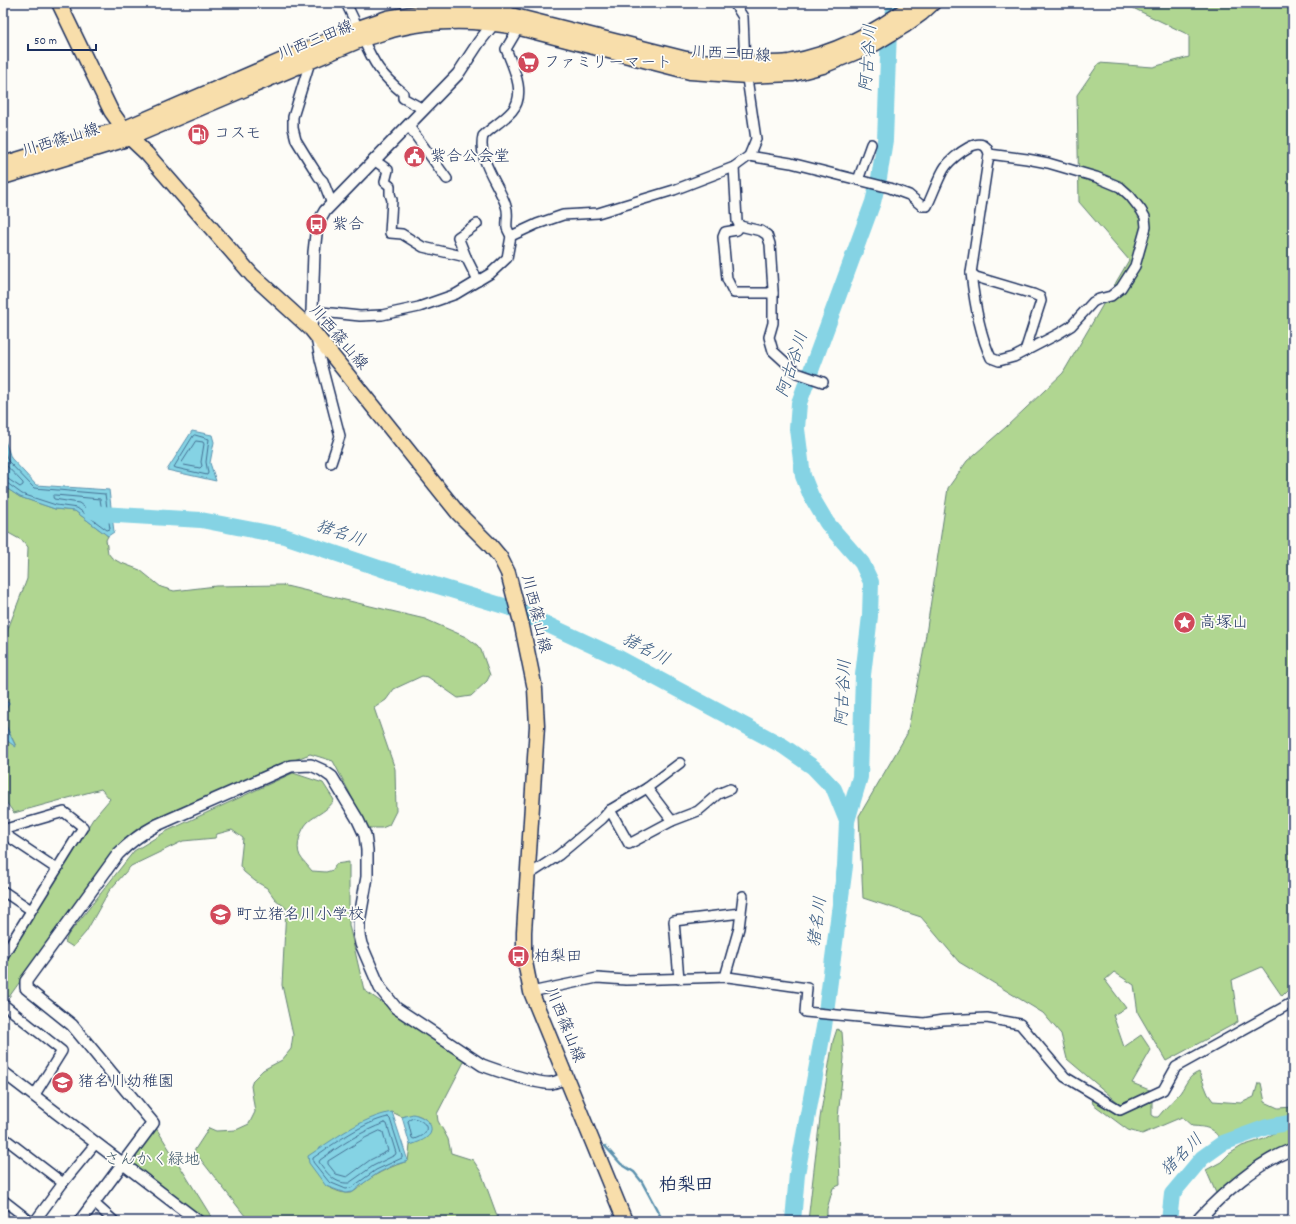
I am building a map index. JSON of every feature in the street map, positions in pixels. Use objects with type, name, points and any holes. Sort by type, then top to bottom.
[{"type":"main road","name":"川西三田線","points":[[126,133],[310,62],[387,18],[423,12],[462,10],[502,13],[686,59],[746,70],[821,54],[873,31],[914,3]]},
{"type":"main road","name":"川西三田線","points":[[502,13],[518,27],[690,72],[746,70],[792,74],[823,66],[871,46],[904,26],[933,3]]},
{"type":"main road","name":"川西篠山線","points":[[63,5],[111,112],[126,133],[147,154],[252,275],[313,332],[458,513],[500,557],[508,574],[522,626],[535,689],[537,726],[527,876],[524,958],[531,992],[625,1221]]},
{"type":"main road","name":"川西三田線","points":[[126,133],[308,49],[360,34]]},
{"type":"main road","name":"川西篠山線","points":[[3,164],[102,134],[126,133]]},
{"type":"main road","name":"川西篠山線","points":[[3,177],[126,133]]},
{"type":"street","points":[[346,3],[372,60],[390,82],[403,93],[404,98],[423,109]]},
{"type":"street","points":[[511,236],[537,224],[563,215],[598,213],[674,190],[734,168],[750,156],[756,139],[746,70],[743,17],[734,3]]},
{"type":"street","points":[[332,463],[340,436],[313,332],[312,311],[314,252],[318,225],[325,211],[458,74],[479,42],[502,13]]},
{"type":"street","points":[[312,311],[360,316],[382,315],[419,307],[456,294],[491,273],[508,258],[511,236],[507,228],[507,207],[490,173],[484,154],[482,141],[483,136],[512,111],[517,104],[519,94],[516,78],[506,49],[518,27]]},
{"type":"street","points":[[310,62],[293,117],[293,128],[296,140],[323,181],[332,204]]},
{"type":"street","points":[[408,125],[447,179]]},
{"type":"street","points":[[862,181],[871,144]]},
{"type":"street","points":[[750,156],[791,162],[890,188],[909,195],[922,206],[927,206],[945,167],[957,155],[972,145],[984,145],[989,154],[971,273],[973,290],[986,347],[991,358],[999,361],[1014,357],[1058,334],[1071,326],[1092,302],[1111,296],[1121,288],[1135,266],[1146,227],[1146,217],[1130,196],[1120,187],[1109,182],[1048,163],[989,154]]},
{"type":"street","points":[[374,160],[388,170],[385,182],[390,186],[392,200],[390,233],[402,234],[422,247],[466,258]]},
{"type":"street","points":[[734,168],[737,221],[740,226],[762,231],[767,235],[770,244],[773,323],[769,337],[773,351],[797,373],[823,382]]},
{"type":"street","points":[[478,224],[458,237],[466,258],[478,281]]},
{"type":"street","points":[[740,226],[737,230],[726,232],[724,237],[727,279],[734,293],[773,293]]},
{"type":"street","points":[[971,273],[976,277],[1040,297],[1041,301],[1025,351]]},
{"type":"street","points":[[527,876],[559,855],[602,819],[610,810],[647,788],[680,763]]},
{"type":"street","points":[[80,1221],[153,1123],[72,1025],[26,988],[26,981],[118,854],[130,843],[157,824],[291,766],[311,765],[332,777],[358,820],[365,835],[368,864],[359,922],[359,935],[361,944],[376,981],[396,1008],[482,1064],[497,1070],[542,1082],[551,1083],[567,1078]]},
{"type":"street","points":[[647,788],[672,820]]},
{"type":"street","points":[[610,810],[629,844],[672,820],[698,811],[718,794],[730,789]]},
{"type":"street","points":[[4,951],[31,910],[57,869],[83,827],[64,812],[9,828],[3,833],[57,869]]},
{"type":"street","points":[[3,891],[31,910]]},
{"type":"street","points":[[724,977],[739,928],[743,896]]},
{"type":"street","points":[[679,979],[674,921],[741,913]]},
{"type":"street","points":[[531,992],[597,978],[626,980],[724,977],[807,988],[805,1012],[924,1023],[943,1020],[987,1018],[1020,1024],[1065,1077],[1120,1110],[1163,1090],[1176,1067],[1293,1002]]},
{"type":"street","points":[[3,1004],[62,1051],[34,1096]]},
{"type":"street","points":[[3,1072],[198,1221]]},
{"type":"street","points":[[3,1137],[63,1183]]},
{"type":"street","points":[[35,1221],[63,1183],[96,1143]]},
{"type":"street","points":[[1197,1221],[1210,1207],[1251,1173],[1281,1153],[1293,1149]]},
{"type":"street","points":[[3,1200],[30,1221]]},
{"type":"street","points":[[94,1203],[114,1221]]},
{"type":"green space","points":[[1127,3],[1293,3],[1293,985],[1282,996],[1262,967],[1232,980],[1238,1022],[1166,1061],[1138,1013],[1134,985],[1114,972],[1105,980],[1126,1008],[1113,1015],[1124,1047],[1141,1035],[1151,1050],[1132,1083],[1152,1091],[1120,1104],[1067,1059],[1061,1034],[1043,1013],[959,962],[921,917],[863,898],[859,816],[907,734],[923,654],[948,488],[967,461],[1006,427],[1063,373],[1129,260],[1079,202],[1077,95],[1099,63],[1153,67],[1189,57],[1189,35],[1135,9]]},
{"type":"green space","points":[[3,486],[20,497],[55,509],[75,511],[108,536],[106,540],[108,553],[112,558],[140,570],[161,587],[174,591],[216,586],[282,585],[425,619],[466,637],[477,645],[481,650],[490,675],[487,681],[471,696],[458,698],[428,677],[422,676],[394,689],[386,700],[374,708],[395,769],[396,811],[389,825],[382,828],[368,828],[333,761],[310,754],[266,771],[138,828],[112,852],[9,997],[3,992],[3,964],[93,819],[110,799],[101,789],[14,813],[3,798],[3,738],[16,746],[4,722],[3,716],[9,703],[3,700],[3,642],[27,579],[28,547],[23,541],[3,530]]},
{"type":"green space","points":[[293,773],[323,783],[334,800],[326,809],[305,825],[298,843],[300,856],[312,871],[326,872],[333,870],[336,864],[349,862],[349,925],[364,990],[465,1060],[437,1114],[438,1121],[448,1139],[451,1153],[473,1160],[481,1172],[499,1221],[249,1221],[194,1151],[209,1128],[216,1131],[236,1130],[249,1124],[255,1112],[251,1086],[253,1080],[263,1070],[282,1060],[291,1049],[293,1035],[282,985],[286,908],[275,899],[267,888],[255,881],[244,872],[240,866],[243,838],[232,830],[217,834],[215,838],[183,841],[131,866],[109,891],[86,932],[73,947],[65,942],[68,935],[134,851],[165,832]],"holes":[[[392,1112],[402,1117],[417,1115],[430,1123],[418,1142],[410,1145],[408,1161],[381,1172],[350,1193],[339,1192],[326,1186]]]},
{"type":"green space","points":[[837,1029],[842,1032],[844,1058],[838,1118],[840,1185],[833,1188],[827,1209],[827,1221],[808,1221],[820,1118],[833,1041]]},
{"type":"green space","points":[[1199,1072],[1208,1094],[1213,1101],[1241,1103],[1254,1097],[1258,1083],[1261,1083],[1265,1102],[1278,1108],[1293,1107],[1293,1116],[1253,1125],[1248,1132],[1235,1138],[1223,1141],[1209,1129],[1192,1126],[1182,1117],[1142,1134],[1128,1130],[1093,1104],[1092,1100],[1095,1097],[1121,1114],[1152,1101],[1152,1115],[1158,1117],[1180,1093],[1190,1078]]},
{"type":"green space","name":"さんかく緑地","points":[[153,1123],[214,1221],[198,1221],[123,1164]]},
{"type":"green space","points":[[1293,1126],[1293,1142],[1258,1160],[1216,1193],[1206,1170],[1221,1162],[1229,1154],[1242,1146],[1264,1139],[1285,1127]]},
{"type":"water","points":[[192,431],[212,435],[214,442],[210,463],[216,481],[167,470]]},
{"type":"water","points":[[3,435],[11,458],[36,485],[109,490],[114,532],[108,536],[75,511],[55,509],[20,497],[3,486]]},
{"type":"water","points":[[3,700],[9,703],[3,716]]},
{"type":"water","points":[[3,716],[4,722],[16,747],[3,738]]},
{"type":"water","points":[[392,1112],[408,1161],[394,1165],[378,1173],[353,1192],[345,1193],[326,1186],[309,1163],[308,1156],[359,1124],[369,1119]]},
{"type":"water","points":[[413,1114],[420,1116],[427,1121],[431,1127],[431,1130],[430,1134],[426,1138],[410,1145],[402,1117]]},
{"type":"waterway","name":"阿古谷川","points":[[847,821],[860,777],[863,675],[870,616],[871,582],[862,563],[827,523],[811,496],[803,476],[797,429],[799,403],[873,202],[879,178],[885,140],[889,30],[896,3]]},
{"type":"waterway","name":"猪名川","points":[[92,511],[101,514],[201,520],[284,536],[382,569],[514,609],[619,658],[783,746],[813,767],[834,789],[847,821],[845,866],[824,1027],[797,1174],[793,1221]]},
{"type":"waterway","name":"猪名川","points":[[1169,1221],[1172,1194],[1202,1158],[1223,1143],[1267,1127],[1293,1122]]},
{"type":"waterway","points":[[605,1146],[621,1164],[634,1172],[642,1182],[663,1221]]},
{"type":"place","name":"ファミリーマート","points":[[528,63]]},
{"type":"place","name":"コスモ","points":[[199,134]]},
{"type":"place","name":"紫合公会堂","points":[[414,157]]},
{"type":"place","name":"紫合","points":[[317,225]]},
{"type":"place","name":"高塚山","points":[[1184,623]]},
{"type":"place","name":"町立猪名川小学校","points":[[220,915]]},
{"type":"place","name":"柏梨田","points":[[518,957]]},
{"type":"place","name":"猪名川幼稚園","points":[[63,1082]]},
{"type":"district","name":"柏梨田","points":[[686,1186]]}]
